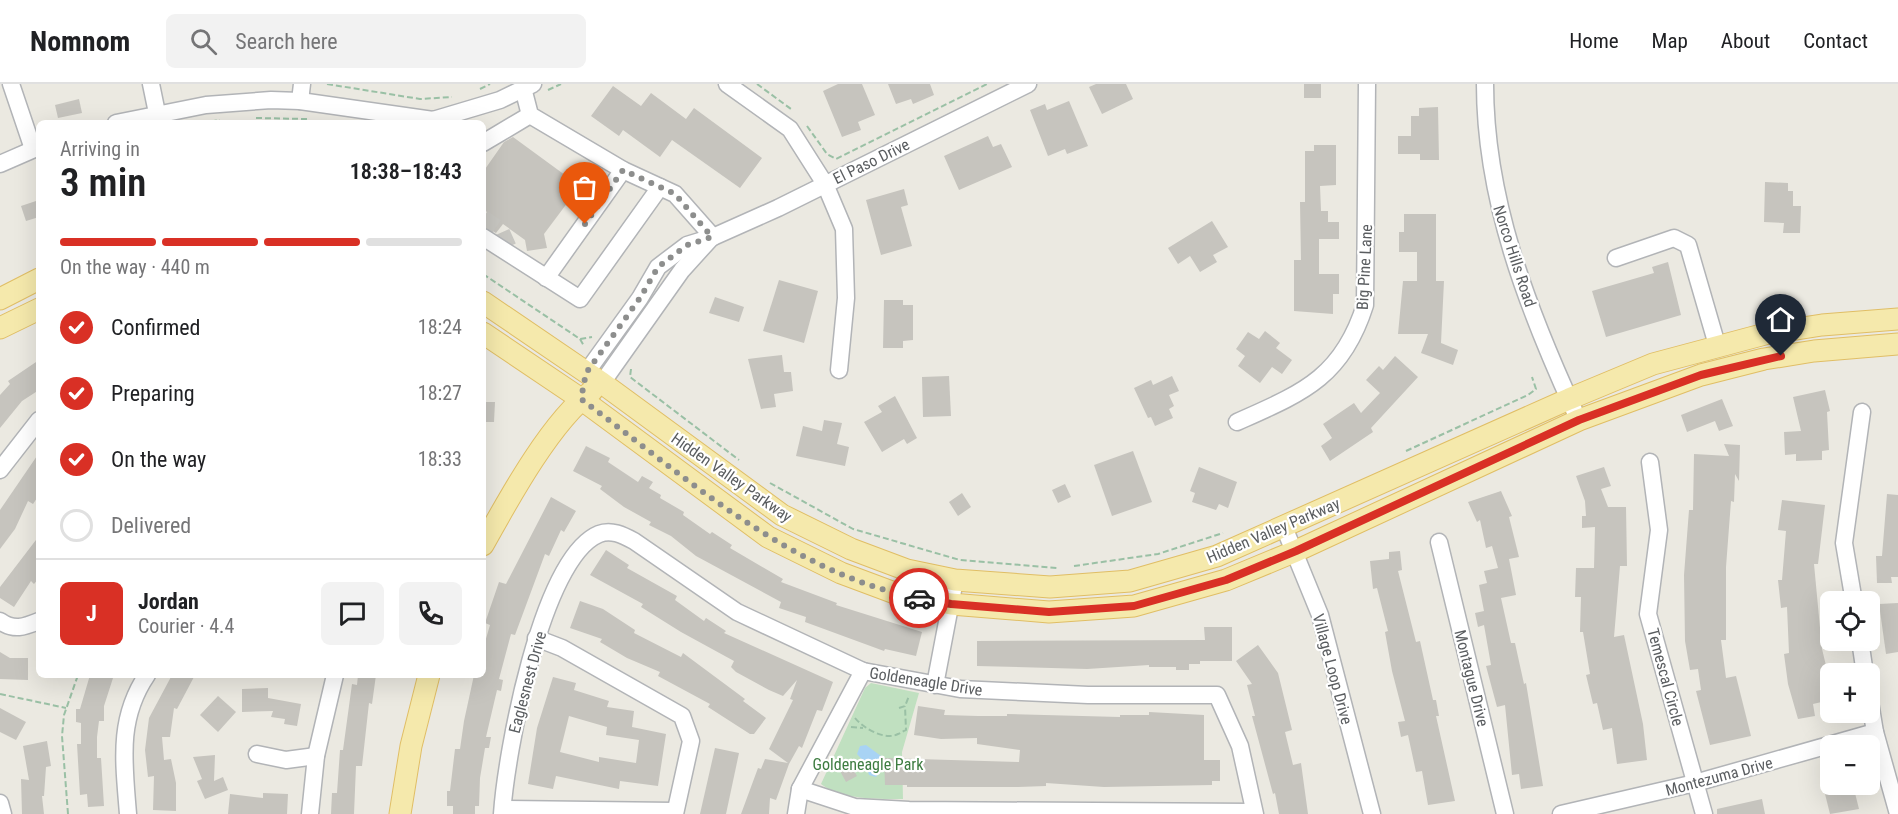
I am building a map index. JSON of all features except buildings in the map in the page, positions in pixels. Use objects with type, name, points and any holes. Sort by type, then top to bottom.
[{"type":"main road","points":[[0,299],[36,281]]},
{"type":"main road","name":"Hidden Valley Parkway","points":[[486,304],[594,378],[782,515],[851,549],[907,570],[955,580],[1050,587],[1130,581],[1217,556],[1569,399],[1653,364],[1716,345],[1765,334],[1822,325],[1898,319]]},
{"type":"main road","points":[[0,328],[36,310]]},
{"type":"main road","name":"Hidden Valley Parkway","points":[[486,335],[581,399],[768,537],[841,573],[890,591],[951,604],[1049,612],[1134,606],[1226,580],[1296,551],[1579,420],[1701,375],[1764,359],[1814,351],[1898,344]]},
{"type":"main road","points":[[486,540],[549,440],[581,399],[594,378]]},
{"type":"main road","points":[[400,814],[411,746],[428,678]]},
{"type":"street","points":[[0,164],[36,148],[11,84]]},
{"type":"street","points":[[151,84],[157,113]]},
{"type":"street","points":[[300,101],[302,84]]},
{"type":"street","points":[[727,84],[790,129],[825,184],[844,229],[846,298],[839,370]]},
{"type":"street","name":"El Paso Drive","points":[[594,378],[682,270],[712,237],[1028,84]]},
{"type":"street","name":"Big Pine Lane","points":[[1237,422],[1317,382],[1343,354],[1358,328],[1365,305],[1367,84]]},
{"type":"street","name":"Norco Hills Road","points":[[1485,84],[1491,165],[1506,235],[1522,284],[1579,420]]},
{"type":"street","points":[[128,120],[206,105],[270,100],[300,101],[433,120],[500,100],[528,86],[530,115]]},
{"type":"street","points":[[486,141],[530,115]]},
{"type":"street","points":[[530,115],[623,170],[675,194],[712,237]]},
{"type":"street","points":[[546,278],[623,170]]},
{"type":"street","points":[[486,239],[580,299],[660,187]]},
{"type":"street","points":[[1616,258],[1674,238],[1688,245],[1716,345]]},
{"type":"street","points":[[1852,591],[1844,543],[1862,412]]},
{"type":"street","points":[[0,470],[36,424]]},
{"type":"street","name":"Temescal Circle","points":[[1650,462],[1659,530],[1648,614],[1704,814]]},
{"type":"street","name":"Village Loop Drive","points":[[1284,527],[1296,551],[1320,615],[1372,814]]},
{"type":"street","name":"Goldeneagle Drive","points":[[600,533],[617,532],[634,541],[737,612],[863,671],[960,689],[1088,695],[1217,695],[1240,746],[1255,813]]},
{"type":"street","name":"Eaglesnest Drive","points":[[502,812],[513,726],[536,638],[564,573],[583,545],[600,533]]},
{"type":"street","name":"Montague Drive","points":[[1439,543],[1504,814]]},
{"type":"street","points":[[935,685],[955,580]]},
{"type":"street","points":[[4,624],[23,628],[36,622]]},
{"type":"street","points":[[502,812],[675,813],[691,741],[682,716],[562,648],[536,638]]},
{"type":"street","points":[[796,814],[800,789],[863,671]]},
{"type":"street","points":[[128,814],[124,764],[126,715],[136,690],[145,678]]},
{"type":"street","points":[[310,814],[316,756],[334,678]]},
{"type":"street","points":[[1874,723],[1898,814]]},
{"type":"street","name":"Montezuma Drive","points":[[1561,814],[1695,783],[1875,732]]},
{"type":"street","points":[[257,754],[286,760],[316,756]]},
{"type":"street","points":[[800,789],[855,807],[909,812],[1255,813]]},
{"type":"street","points":[[0,803],[3,814]]},
{"type":"path","points":[[327,84],[420,99],[451,98],[462,94]]},
{"type":"path","points":[[472,91],[490,84]]},
{"type":"path","points":[[757,84],[794,112]]},
{"type":"path","points":[[802,121],[826,154],[836,159],[987,84]]},
{"type":"path","points":[[254,118],[310,119]]},
{"type":"path","points":[[486,276],[580,339],[584,346]]},
{"type":"path","points":[[580,339],[592,337]]},
{"type":"path","points":[[630,377],[631,363]]},
{"type":"path","points":[[625,377],[630,377],[739,460]]},
{"type":"path","points":[[1400,454],[1528,395],[1536,389],[1532,377]]},
{"type":"path","points":[[766,481],[853,529],[960,560],[1063,568]]},
{"type":"path","points":[[1073,567],[1158,554],[1224,533]]},
{"type":"path","points":[[68,814],[62,736],[66,708],[77,678]]},
{"type":"path","points":[[843,709],[863,728],[885,735],[898,735],[906,730],[905,706],[912,681]]},
{"type":"path","points":[[0,694],[66,708]]},
{"type":"path","points":[[899,708],[905,706]]},
{"type":"green space","name":"Goldeneagle Park","points":[[871,683],[919,693],[902,752],[903,799],[849,796],[821,784],[865,688]]},
{"type":"water","points":[[866,745],[881,756],[880,771],[876,777],[869,775],[866,764],[857,754],[860,746]]},
{"type":"tunnel","points":[[486,220],[501,230],[513,257]]},
{"type":"way so far","points":[[585,224],[623,170],[675,194],[712,237],[687,245],[658,267],[640,298],[586,373],[581,399],[768,537],[841,573],[900,595],[919,598]]},
{"type":"route","points":[[919,598],[951,604],[1049,612],[1134,606],[1226,580],[1296,551],[1579,420],[1701,375],[1781,356]]}]
